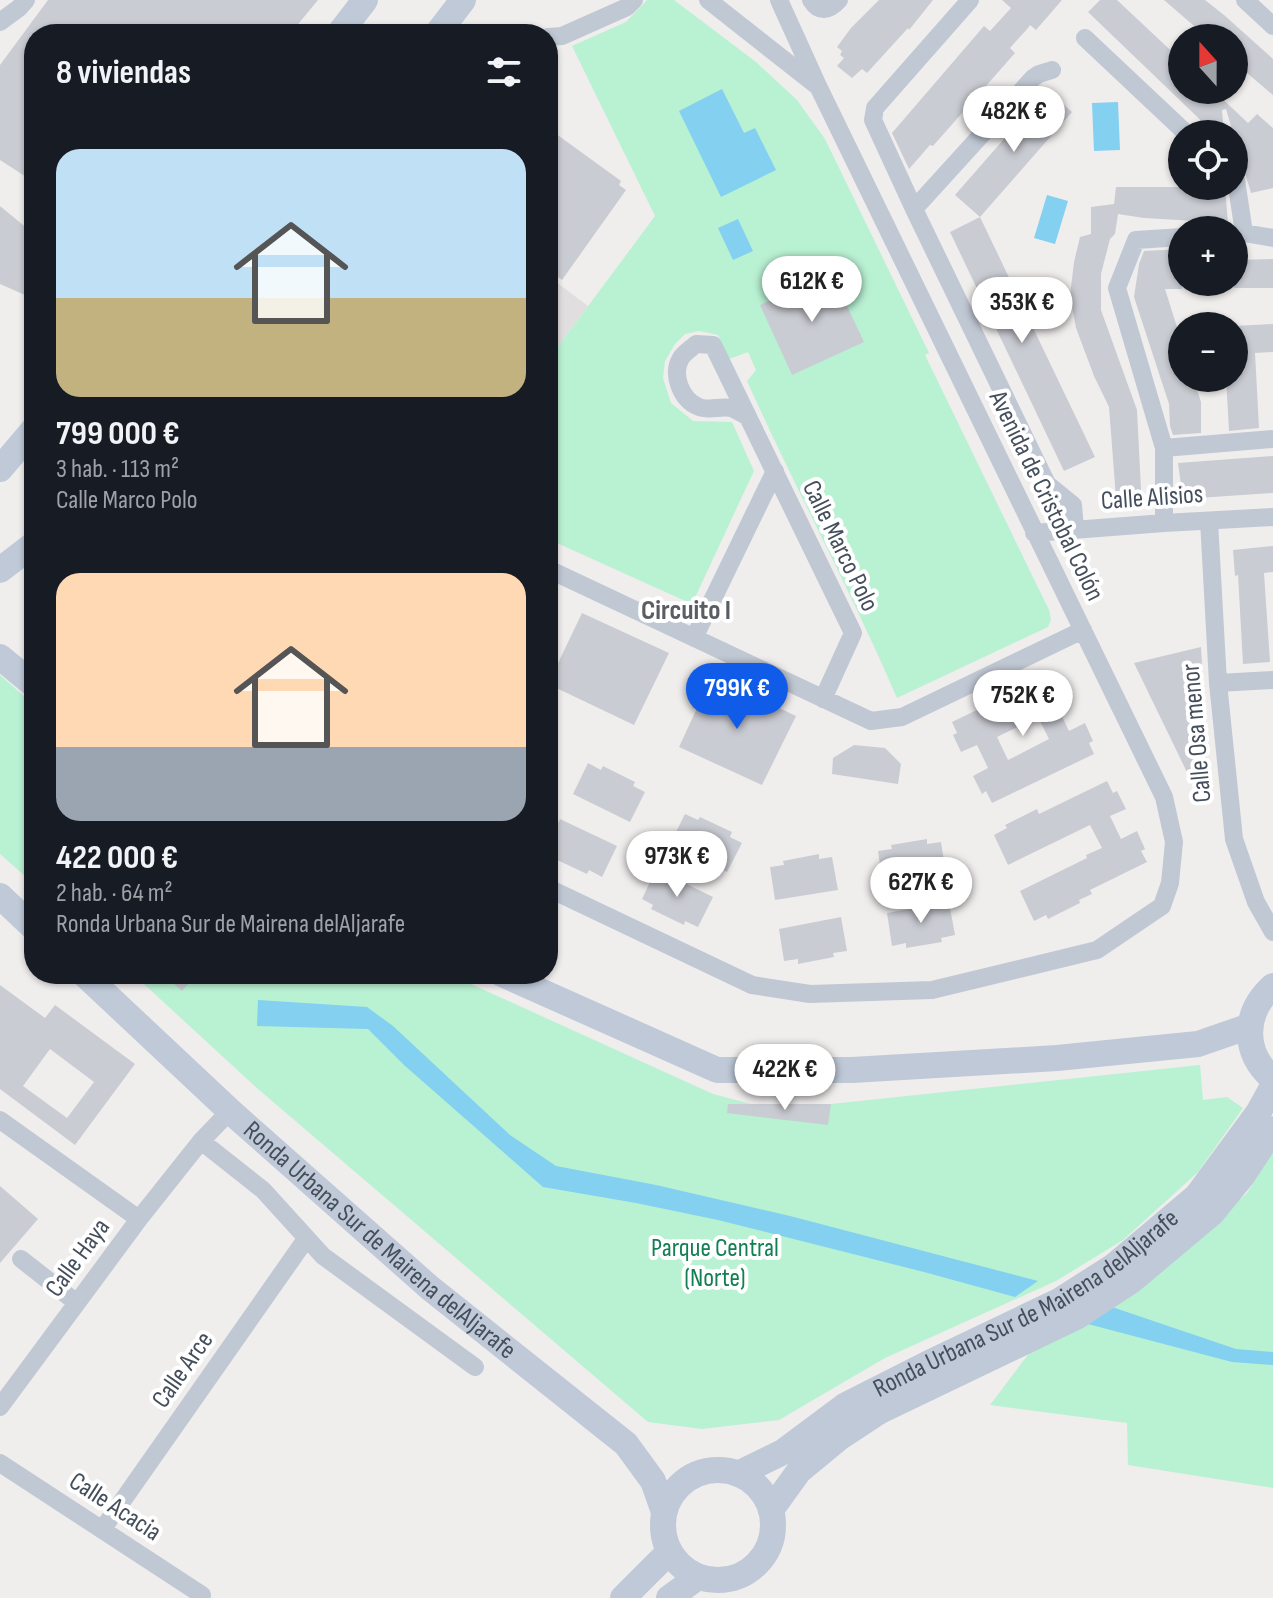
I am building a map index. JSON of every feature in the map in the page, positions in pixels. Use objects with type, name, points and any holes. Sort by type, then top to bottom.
[{"type":"street","points":[[0,22],[26,0]]},
{"type":"street","points":[[347,24],[365,0]]},
{"type":"street","points":[[453,24],[463,0]]},
{"type":"street","points":[[558,36],[627,7],[634,0]]},
{"type":"street","name":"Avenida de Cristobal Colón","points":[[558,893],[752,985],[810,994],[932,990],[1097,950],[1162,906],[1170,883],[1174,842],[1164,797],[818,86],[708,0]]},
{"type":"street","points":[[779,0],[818,86]]},
{"type":"street","points":[[811,0],[821,10],[837,2]]},
{"type":"street","points":[[970,0],[880,102],[873,120],[1047,484],[1073,505],[1075,529]]},
{"type":"street","points":[[1245,0],[1273,26]]},
{"type":"street","points":[[763,43],[776,47],[784,44],[789,39],[791,27]]},
{"type":"street","points":[[1085,38],[1172,120]]},
{"type":"street","points":[[914,209],[1033,78],[1052,70]]},
{"type":"street","points":[[1248,234],[1273,238]]},
{"type":"street","points":[[1164,523],[1164,448],[1117,288],[1136,240],[1168,238]]},
{"type":"street","name":"Calle Marco Polo","points":[[748,417],[729,407],[713,410],[700,408],[690,402],[680,389],[677,375],[681,358],[696,344],[713,345],[775,471],[853,633],[823,699]]},
{"type":"street","points":[[1164,448],[1273,439]]},
{"type":"street","points":[[0,469],[24,441]]},
{"type":"street","points":[[694,638],[775,471]]},
{"type":"street","name":"Calle Alisios","points":[[1034,533],[1273,517]]},
{"type":"street","name":"Calle Osa menor","points":[[1209,521],[1218,683],[1234,839],[1256,902],[1273,932]]},
{"type":"street","points":[[0,570],[24,552]]},
{"type":"street","points":[[558,574],[871,721],[902,717],[1083,630]]},
{"type":"street","points":[[0,657],[24,677]]},
{"type":"street","points":[[1218,683],[1273,680]]},
{"type":"street","points":[[0,896],[24,919]]},
{"type":"street","name":"Ronda Urbana Sur de Mairena delAljarafe","points":[[95,984],[230,1111],[430,1288],[626,1444],[653,1481],[664,1512]]},
{"type":"street","points":[[524,984],[717,1070],[852,1070],[1057,1058],[1198,1044],[1250,1026]]},
{"type":"street","points":[[1273,986],[1261,997],[1249,1034],[1253,1054],[1273,1079]]},
{"type":"street","name":"Ronda Urbana Sur de Mairena delAljarafe","points":[[738,1474],[783,1452],[846,1405],[1059,1301],[1114,1266],[1197,1196],[1258,1113],[1273,1086]]},
{"type":"street","name":"Calle Haya","points":[[0,1407],[139,1219],[201,1141],[230,1111]]},
{"type":"street","points":[[0,1120],[139,1219]]},
{"type":"street","name":"Ronda Urbana Sur de Mairena delAljarafe","points":[[771,1510],[799,1471],[839,1438],[880,1411],[1078,1316],[1131,1281],[1212,1213],[1243,1175],[1273,1129]]},
{"type":"street","points":[[201,1141],[263,1190],[323,1256],[475,1367]]},
{"type":"street","name":"Calle Arce","points":[[102,1530],[306,1239]]},
{"type":"street","points":[[21,1259],[77,1303]]},
{"type":"street","name":"Calle Acacia","points":[[0,1463],[202,1595]]},
{"type":"street","points":[[719,1470],[738,1474],[753,1482],[771,1510],[773,1528],[770,1544],[761,1560],[748,1572],[732,1579],[715,1581],[686,1571],[669,1552],[664,1539],[664,1512],[671,1495],[684,1481],[701,1473],[719,1470]]},
{"type":"street","points":[[623,1598],[669,1552]]},
{"type":"street","points":[[669,1598],[698,1577]]},
{"type":"shaded area","points":[[558,284],[588,306],[558,346]]},
{"type":"green space","points":[[647,0],[674,0],[756,62],[797,100],[825,139],[929,353],[925,355],[1049,610],[1051,620],[1048,627],[897,698],[747,381],[756,370],[748,352],[729,359],[718,335],[699,331],[685,334],[665,361],[663,378],[671,403],[693,421],[732,422],[754,471],[692,604],[558,544],[558,347],[655,216],[572,46],[626,22]]},
{"type":"green space","points":[[0,675],[24,696],[24,875],[0,854]]},
{"type":"green space","name":"Parque Central (Norte)","points":[[144,984],[471,984],[713,1094],[751,1104],[831,1104],[1200,1065],[1203,1100],[1227,1097],[1243,1108],[1198,1172],[1123,1240],[1056,1281],[885,1358],[779,1420],[702,1429],[648,1422],[258,1089]]},
{"type":"green space","points":[[1273,1151],[1273,1488],[1128,1465],[1127,1423],[990,1405],[1033,1348],[1141,1288],[1247,1193]]},
{"type":"water","points":[[722,89],[744,133],[755,128],[776,170],[721,197],[679,111]]},
{"type":"water","points":[[1118,102],[1120,150],[1094,151],[1092,103]]},
{"type":"water","points":[[1047,195],[1068,201],[1055,244],[1034,238]]},
{"type":"water","points":[[738,219],[753,251],[733,260],[718,228]]},
{"type":"water","points":[[258,1000],[367,1007],[393,1026],[510,1135],[556,1166],[790,1216],[1038,1281],[1015,1297],[718,1220],[543,1187],[404,1065],[368,1029],[257,1026]]},
{"type":"water","points":[[1112,1307],[1236,1349],[1273,1352],[1273,1365],[1232,1362],[1088,1324]]},
{"type":"building","points":[[48,0],[318,0],[298,24],[30,24]]},
{"type":"building","points":[[879,0],[933,0],[867,73],[862,69],[852,78],[837,66],[844,58],[837,47]]},
{"type":"building","points":[[1002,0],[1062,0],[1036,30],[1030,25],[1010,48],[1015,53],[909,169],[892,133],[984,26],[990,31],[1011,8]]},
{"type":"building","points":[[1100,0],[1117,0],[1168,48],[1168,89],[1088,12]]},
{"type":"building","points":[[1164,0],[1205,0],[1234,24],[1192,24]]},
{"type":"building","points":[[24,32],[24,176],[0,160],[0,65]]},
{"type":"building","points":[[1248,37],[1273,59],[1273,95],[1248,74]]},
{"type":"building","points":[[1047,90],[1072,112],[980,217],[955,195]]},
{"type":"building","points":[[1184,104],[1228,104],[1245,120],[1229,120],[1226,109],[1222,110],[1223,120],[1200,120]]},
{"type":"building","points":[[1257,114],[1273,128],[1273,188],[1251,193],[1248,183],[1248,123]]},
{"type":"building","points":[[558,135],[621,181],[619,185],[626,190],[562,280],[558,277]]},
{"type":"building","points":[[1116,187],[1168,187],[1168,200],[1226,200],[1227,216],[1168,216],[1168,219],[1118,214],[1115,234],[1110,239],[1101,274],[1101,310],[1137,410],[1142,508],[1117,511],[1109,407],[1076,328],[1070,296],[1080,237],[1091,234],[1091,207],[1114,204]]},
{"type":"building","points":[[0,206],[24,226],[24,295],[0,284]]},
{"type":"building","points":[[980,217],[1095,457],[1064,471],[950,232]]},
{"type":"building","points":[[1168,250],[1168,289],[1165,289],[1172,312],[1168,312],[1168,392],[1198,392],[1201,402],[1201,433],[1173,435],[1170,426],[1169,404],[1134,297],[1144,251]]},
{"type":"building","points":[[1273,259],[1273,288],[1248,288],[1248,260]]},
{"type":"building","points":[[831,272],[864,342],[792,375],[760,305]]},
{"type":"building","points":[[1273,324],[1273,352],[1255,353],[1259,428],[1229,431],[1227,392],[1248,392],[1248,325]]},
{"type":"building","points":[[1273,456],[1273,493],[1183,499],[1178,463]]},
{"type":"building","points":[[1273,546],[1273,572],[1264,573],[1270,662],[1243,664],[1238,575],[1235,576],[1233,550]]},
{"type":"building","points":[[582,613],[669,653],[634,725],[558,689],[558,663]]},
{"type":"building","points":[[1201,647],[1209,794],[1200,799],[1134,663]]},
{"type":"building","points":[[1054,673],[1060,685],[1065,683],[1073,701],[1058,708],[1069,731],[1085,723],[1093,741],[1089,743],[1094,754],[992,803],[986,791],[982,794],[973,776],[988,768],[977,745],[961,752],[953,735],[957,733],[952,722]],"holes":[[[1038,717],[1049,739],[1008,760],[997,737]]]},
{"type":"building","points":[[712,676],[796,716],[762,785],[679,747]]},
{"type":"building","points":[[854,745],[885,748],[901,764],[898,784],[832,774],[833,758]]},
{"type":"building","points":[[588,763],[601,770],[603,766],[635,782],[633,786],[645,792],[630,822],[573,794]]},
{"type":"building","points":[[1107,781],[1113,793],[1117,791],[1126,809],[1110,816],[1121,839],[1137,831],[1147,862],[1090,890],[1092,894],[1079,900],[1080,903],[1048,919],[1046,915],[1034,921],[1020,891],[1102,848],[1090,825],[1008,865],[994,835],[1007,828],[1005,825],[1037,809],[1039,814]]},
{"type":"building","points":[[685,814],[698,820],[700,817],[732,832],[730,837],[742,843],[727,872],[670,844]]},
{"type":"building","points":[[560,819],[617,846],[602,877],[589,870],[587,874],[558,860]]},
{"type":"building","points":[[927,839],[927,844],[941,842],[946,874],[883,885],[878,851],[892,849],[891,845]]},
{"type":"building","points":[[819,854],[819,859],[832,857],[838,890],[775,900],[770,867],[784,865],[783,861]]},
{"type":"building","points":[[656,869],[713,897],[698,927],[685,921],[684,925],[651,909],[653,905],[642,899]]},
{"type":"building","points":[[949,902],[955,935],[941,938],[942,942],[906,948],[906,943],[892,946],[887,913]]},
{"type":"building","points":[[841,917],[847,951],[833,953],[834,957],[798,964],[798,959],[784,961],[779,929]]},
{"type":"building","points":[[174,984],[188,984],[182,991]]},
{"type":"building","points":[[0,985],[45,1018],[55,1005],[135,1064],[75,1145],[0,1089]],"holes":[[[50,1049],[94,1082],[67,1118],[23,1086]]]},
{"type":"building","points":[[728,1104],[831,1104],[828,1125],[727,1113]]},
{"type":"building","points":[[0,1186],[38,1219],[0,1263]]},
{"type":"district","name":"Circuito I","points":[[686,610]]}]
